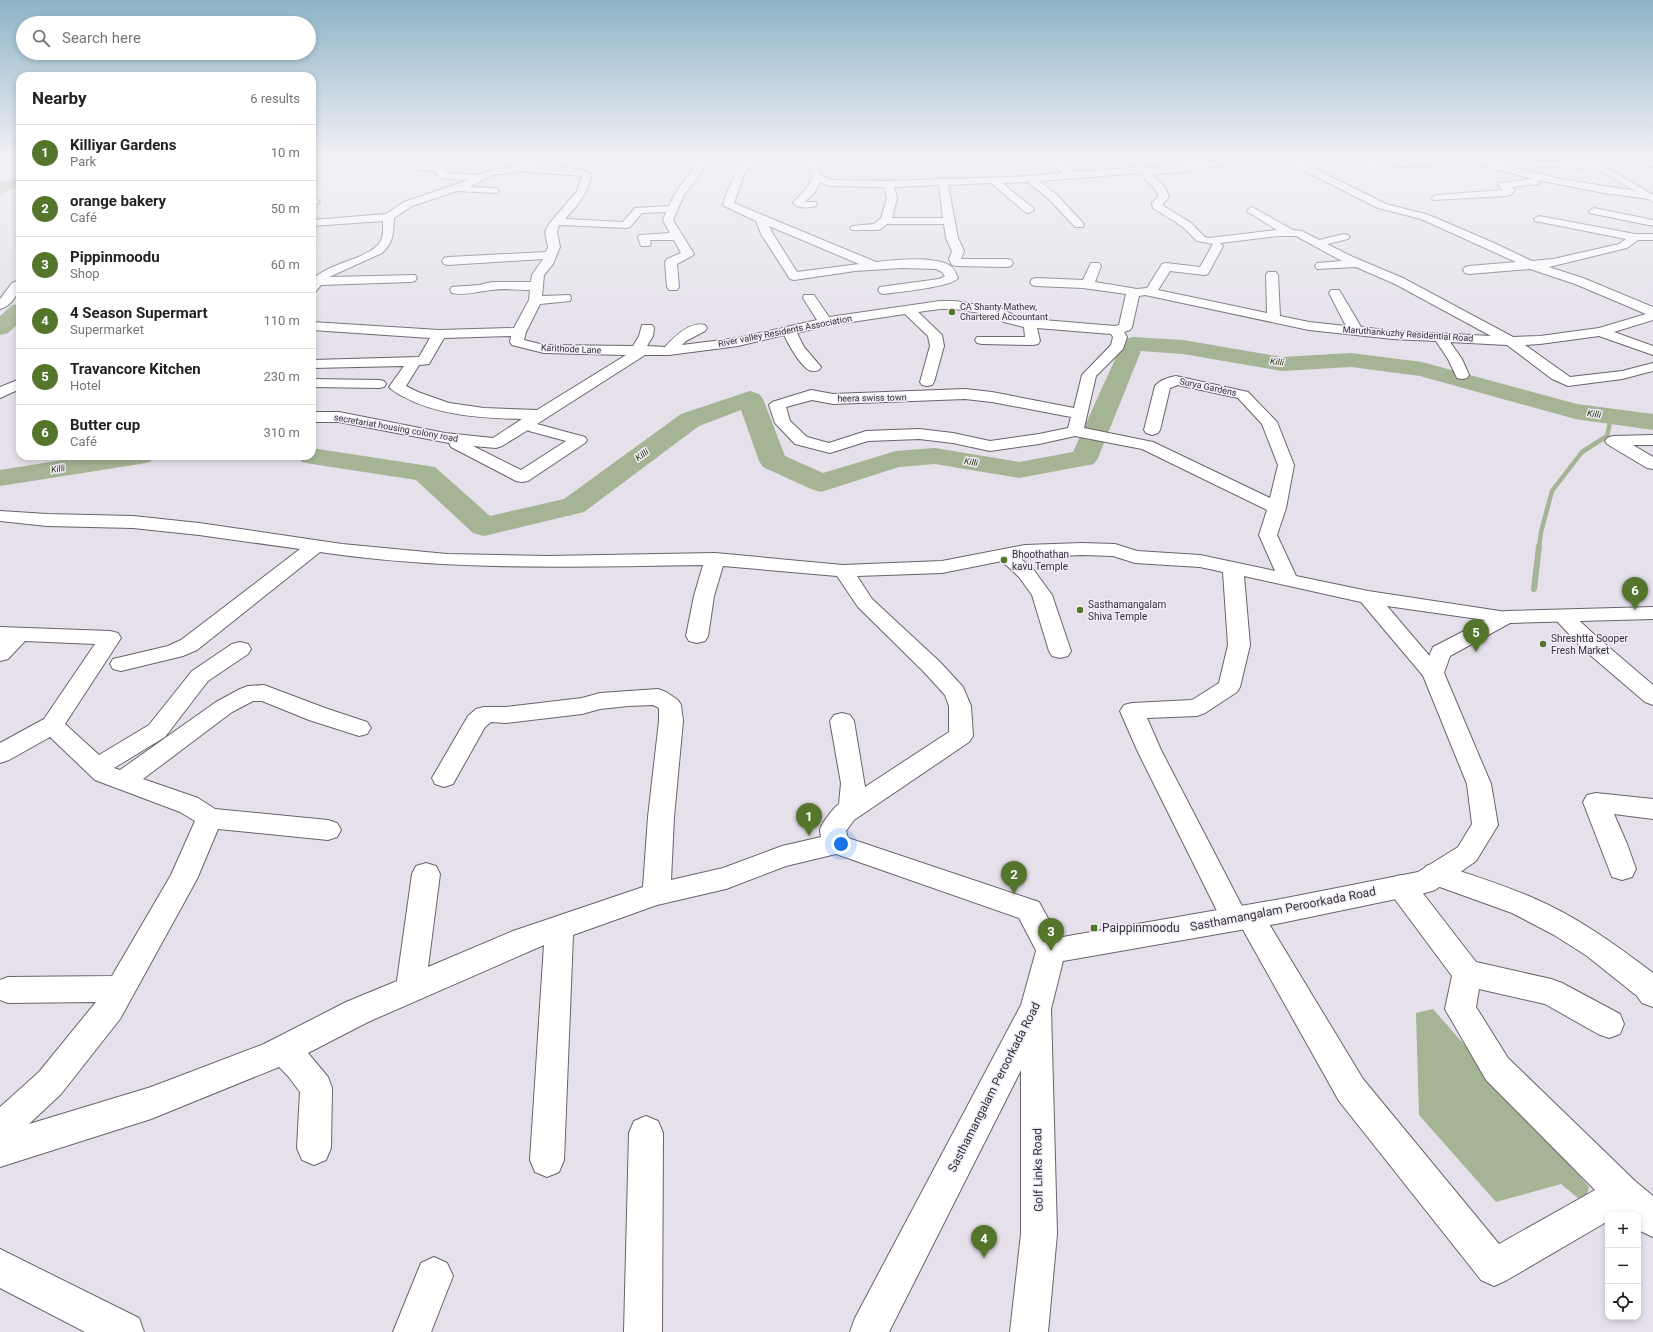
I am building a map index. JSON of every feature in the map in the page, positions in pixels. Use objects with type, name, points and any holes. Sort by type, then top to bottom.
[{"type":"street","points":[[316,284],[326,274],[371,255],[384,245],[390,222]]},
{"type":"street","points":[[316,326],[438,334],[519,332],[535,300],[538,275],[547,264],[554,247],[551,232],[557,222]]},
{"type":"street","points":[[561,222],[626,225],[628,222]]},
{"type":"street","points":[[669,222],[688,254],[671,262],[673,287]]},
{"type":"street","points":[[763,222],[767,234],[794,276],[875,265],[903,264],[932,265],[944,268],[950,272],[952,278],[941,282],[884,290]]},
{"type":"street","points":[[770,222],[875,265]]},
{"type":"street","points":[[856,228],[877,227],[883,222]]},
{"type":"street","points":[[949,222],[952,238],[958,251],[955,259],[956,262],[1007,263]]},
{"type":"street","points":[[1183,222],[1205,241],[1289,232],[1298,233],[1358,264],[1399,281],[1512,341],[1557,376],[1568,382],[1622,375],[1653,367]]},
{"type":"street","points":[[1272,222],[1289,232]]},
{"type":"street","points":[[1437,222],[1490,244],[1531,265],[1592,286],[1653,312]]},
{"type":"street","points":[[1555,222],[1635,237],[1653,237]]},
{"type":"street","points":[[1605,223],[1646,230],[1653,234]]},
{"type":"street","points":[[1452,228],[1472,225]]},
{"type":"street","points":[[1578,239],[1588,233],[1590,229]]},
{"type":"street","points":[[645,244],[644,237],[678,236]]},
{"type":"street","points":[[1321,244],[1324,241],[1344,237]]},
{"type":"street","points":[[1469,270],[1553,263],[1623,246],[1635,237]]},
{"type":"street","points":[[1217,246],[1204,271],[1166,267],[1142,292],[1132,293],[1125,327],[1116,330],[1120,337],[1118,346],[1089,375],[1075,431],[1147,445],[1277,508]]},
{"type":"street","points":[[448,261],[550,255]]},
{"type":"street","points":[[324,261],[355,262]]},
{"type":"street","points":[[1321,266],[1358,264]]},
{"type":"street","points":[[1087,284],[1091,278],[1095,266]]},
{"type":"street","points":[[1272,275],[1274,319]]},
{"type":"street","points":[[316,285],[411,278]]},
{"type":"street","name":"Maruthankuzhy Residential Road","points":[[1036,282],[1087,284],[1142,292],[1310,326],[1393,335],[1440,338],[1512,341],[1540,340],[1600,332],[1653,316]]},
{"type":"street","points":[[456,290],[478,289],[492,286],[537,286]]},
{"type":"street","points":[[0,305],[5,302],[16,287]]},
{"type":"street","points":[[1335,292],[1356,331]]},
{"type":"street","points":[[535,300],[566,298]]},
{"type":"street","points":[[809,298],[819,310],[825,322]]},
{"type":"street","name":"River valley Residents Association","points":[[639,351],[697,351],[789,332],[825,322],[908,311],[940,305],[954,305],[1002,313],[1009,319],[1030,324],[1046,319],[1116,330]]},
{"type":"street","points":[[908,311],[934,335],[937,346],[927,382]]},
{"type":"street","points":[[1448,322],[1474,321]]},
{"type":"street","points":[[982,340],[1033,341],[1030,324]]},
{"type":"street","points":[[639,351],[646,336],[647,328]]},
{"type":"street","points":[[669,351],[681,338],[700,328]]},
{"type":"street","name":"Karithode Lane","points":[[519,332],[516,342],[544,349],[639,351]]},
{"type":"street","points":[[789,332],[798,349],[814,367]]},
{"type":"street","points":[[1600,332],[1653,351]]},
{"type":"street","points":[[316,364],[424,361],[438,334]]},
{"type":"street","points":[[1440,338],[1455,359],[1462,375]]},
{"type":"street","name":"secretariat housing colony road","points":[[316,417],[339,417],[445,438],[496,443],[536,422],[584,387],[639,351]]},
{"type":"street","points":[[415,362],[397,387],[412,396],[473,411],[536,422],[579,440],[522,477],[445,438]]},
{"type":"street","name":"Surya Gardens","points":[[1152,430],[1163,386],[1176,380],[1242,395],[1269,422],[1286,466],[1277,508],[1268,535],[1289,581]]},
{"type":"street","points":[[316,383],[378,384]]},
{"type":"street","points":[[0,394],[16,385]]},
{"type":"street","points":[[0,394],[16,396]]},
{"type":"street","name":"heera swiss town","points":[[1075,431],[1039,439],[990,446],[953,438],[919,434],[866,436],[830,448],[801,441],[783,423],[777,404],[811,395],[833,399],[965,394],[992,397],[1080,414]]},
{"type":"street","points":[[1653,440],[1613,441],[1653,464]]},
{"type":"street","points":[[0,516],[47,520],[134,522],[199,529],[316,546],[447,560],[548,562],[715,559],[843,572],[942,568],[1032,550],[1082,548],[1115,550],[1135,557],[1200,561],[1368,597],[1506,617],[1653,613]]},
{"type":"street","points":[[121,664],[175,651],[189,645],[316,546]]},
{"type":"street","points":[[1006,555],[1026,573],[1042,595],[1060,651]]},
{"type":"street","points":[[697,636],[704,596],[715,559]]},
{"type":"street","points":[[1233,569],[1237,610],[1238,645],[1229,687],[1196,708],[1132,711],[1149,750],[1242,918],[1351,1090],[1494,1267],[1623,1193]]},
{"type":"street","points":[[836,844],[834,830],[845,813],[960,736],[960,706],[955,692],[932,667],[865,603],[843,572]]},
{"type":"street","name":"Sasthamangalam Peroorkada Road","points":[[869,1332],[1036,1008],[1051,951],[1242,918],[1425,882],[1467,854],[1485,825],[1479,784],[1433,673],[1368,597]]},
{"type":"street","points":[[1563,616],[1590,643],[1653,697]]},
{"type":"street","points":[[1433,673],[1441,652],[1506,617]]},
{"type":"street","points":[[0,654],[10,634],[110,638],[52,725],[0,754]]},
{"type":"street","points":[[97,768],[157,731],[200,676],[240,649]]},
{"type":"street","points":[[123,781],[224,707],[248,694],[264,693],[317,714],[359,728]]},
{"type":"street","points":[[444,778],[476,722],[484,715],[506,715],[582,706],[600,701],[658,697],[670,706],[671,721],[661,817],[656,894]]},
{"type":"street","points":[[842,721],[853,783],[852,808]]},
{"type":"street","points":[[52,725],[104,774],[189,805],[209,818],[328,830]]},
{"type":"street","points":[[1622,869],[1614,844],[1596,802],[1653,809]]},
{"type":"street","points":[[0,1129],[50,1083],[109,1009],[182,879],[209,818]]},
{"type":"street","points":[[0,1150],[151,1103],[283,1050],[356,1012],[523,940],[656,894],[726,878],[782,856],[836,844],[1029,910],[1051,951]]},
{"type":"street","points":[[411,988],[426,874]]},
{"type":"street","points":[[1436,874],[1522,905],[1564,928],[1597,947],[1648,987],[1653,994]]},
{"type":"street","points":[[1401,886],[1467,973],[1551,992],[1609,1024]]},
{"type":"street","points":[[547,1160],[559,928]]},
{"type":"street","points":[[1467,973],[1460,1009],[1497,1069],[1623,1193],[1653,1219]]},
{"type":"street","points":[[8,990],[121,989]]},
{"type":"street","name":"Golf Links Road","points":[[1029,1332],[1039,1234],[1036,1008]]},
{"type":"street","points":[[283,1050],[299,1065],[316,1088],[314,1148]]},
{"type":"street","points":[[643,1332],[646,1133]]},
{"type":"street","points":[[0,1268],[125,1332]]},
{"type":"street","points":[[412,1332],[434,1276]]},
{"type":"shaded area","points":[[1433,1009],[1589,1187],[1585,1204],[1561,1184],[1496,1202],[1419,1115],[1416,1013]]},
{"type":"waterway","name":"Killi","points":[[0,328],[16,314]]},
{"type":"waterway","name":"Killi","points":[[316,457],[425,473],[484,527],[574,506],[690,420],[750,399],[773,461],[821,483],[896,459],[935,456],[1019,470],[1084,458],[1133,344],[1183,347],[1282,364],[1351,360],[1422,369],[1575,411],[1653,422]]},
{"type":"waterway","points":[[1539,547],[1541,532],[1552,491],[1582,452],[1607,436],[1611,418]]},
{"type":"waterway","name":"Killi","points":[[0,478],[115,460]]},
{"type":"waterway","points":[[1534,589],[1539,546]]},
{"type":"place","name":"CA Shanty Mathew, Chartered Accountant","points":[[952,312]]},
{"type":"place","name":"Bhoothathan kavu Temple","points":[[1004,560]]},
{"type":"place","name":"Sasthamangalam Shiva Temple","points":[[1080,610]]},
{"type":"place","name":"Butter cup","points":[[1635,610]]},
{"type":"place","name":"Shreshtta Sooper Fresh Market","points":[[1543,644]]},
{"type":"place","name":"Travancore Kitchen","points":[[1476,652]]},
{"type":"place","name":"Killiyar Gardens","points":[[809,836]]},
{"type":"place","name":"orange bakery","points":[[1014,894]]},
{"type":"place","name":"Paippinmoodu","points":[[1094,928]]},
{"type":"place","name":"Pippinmoodu","points":[[1051,951]]},
{"type":"place","name":"4 Season Supermart","points":[[984,1258]]}]
